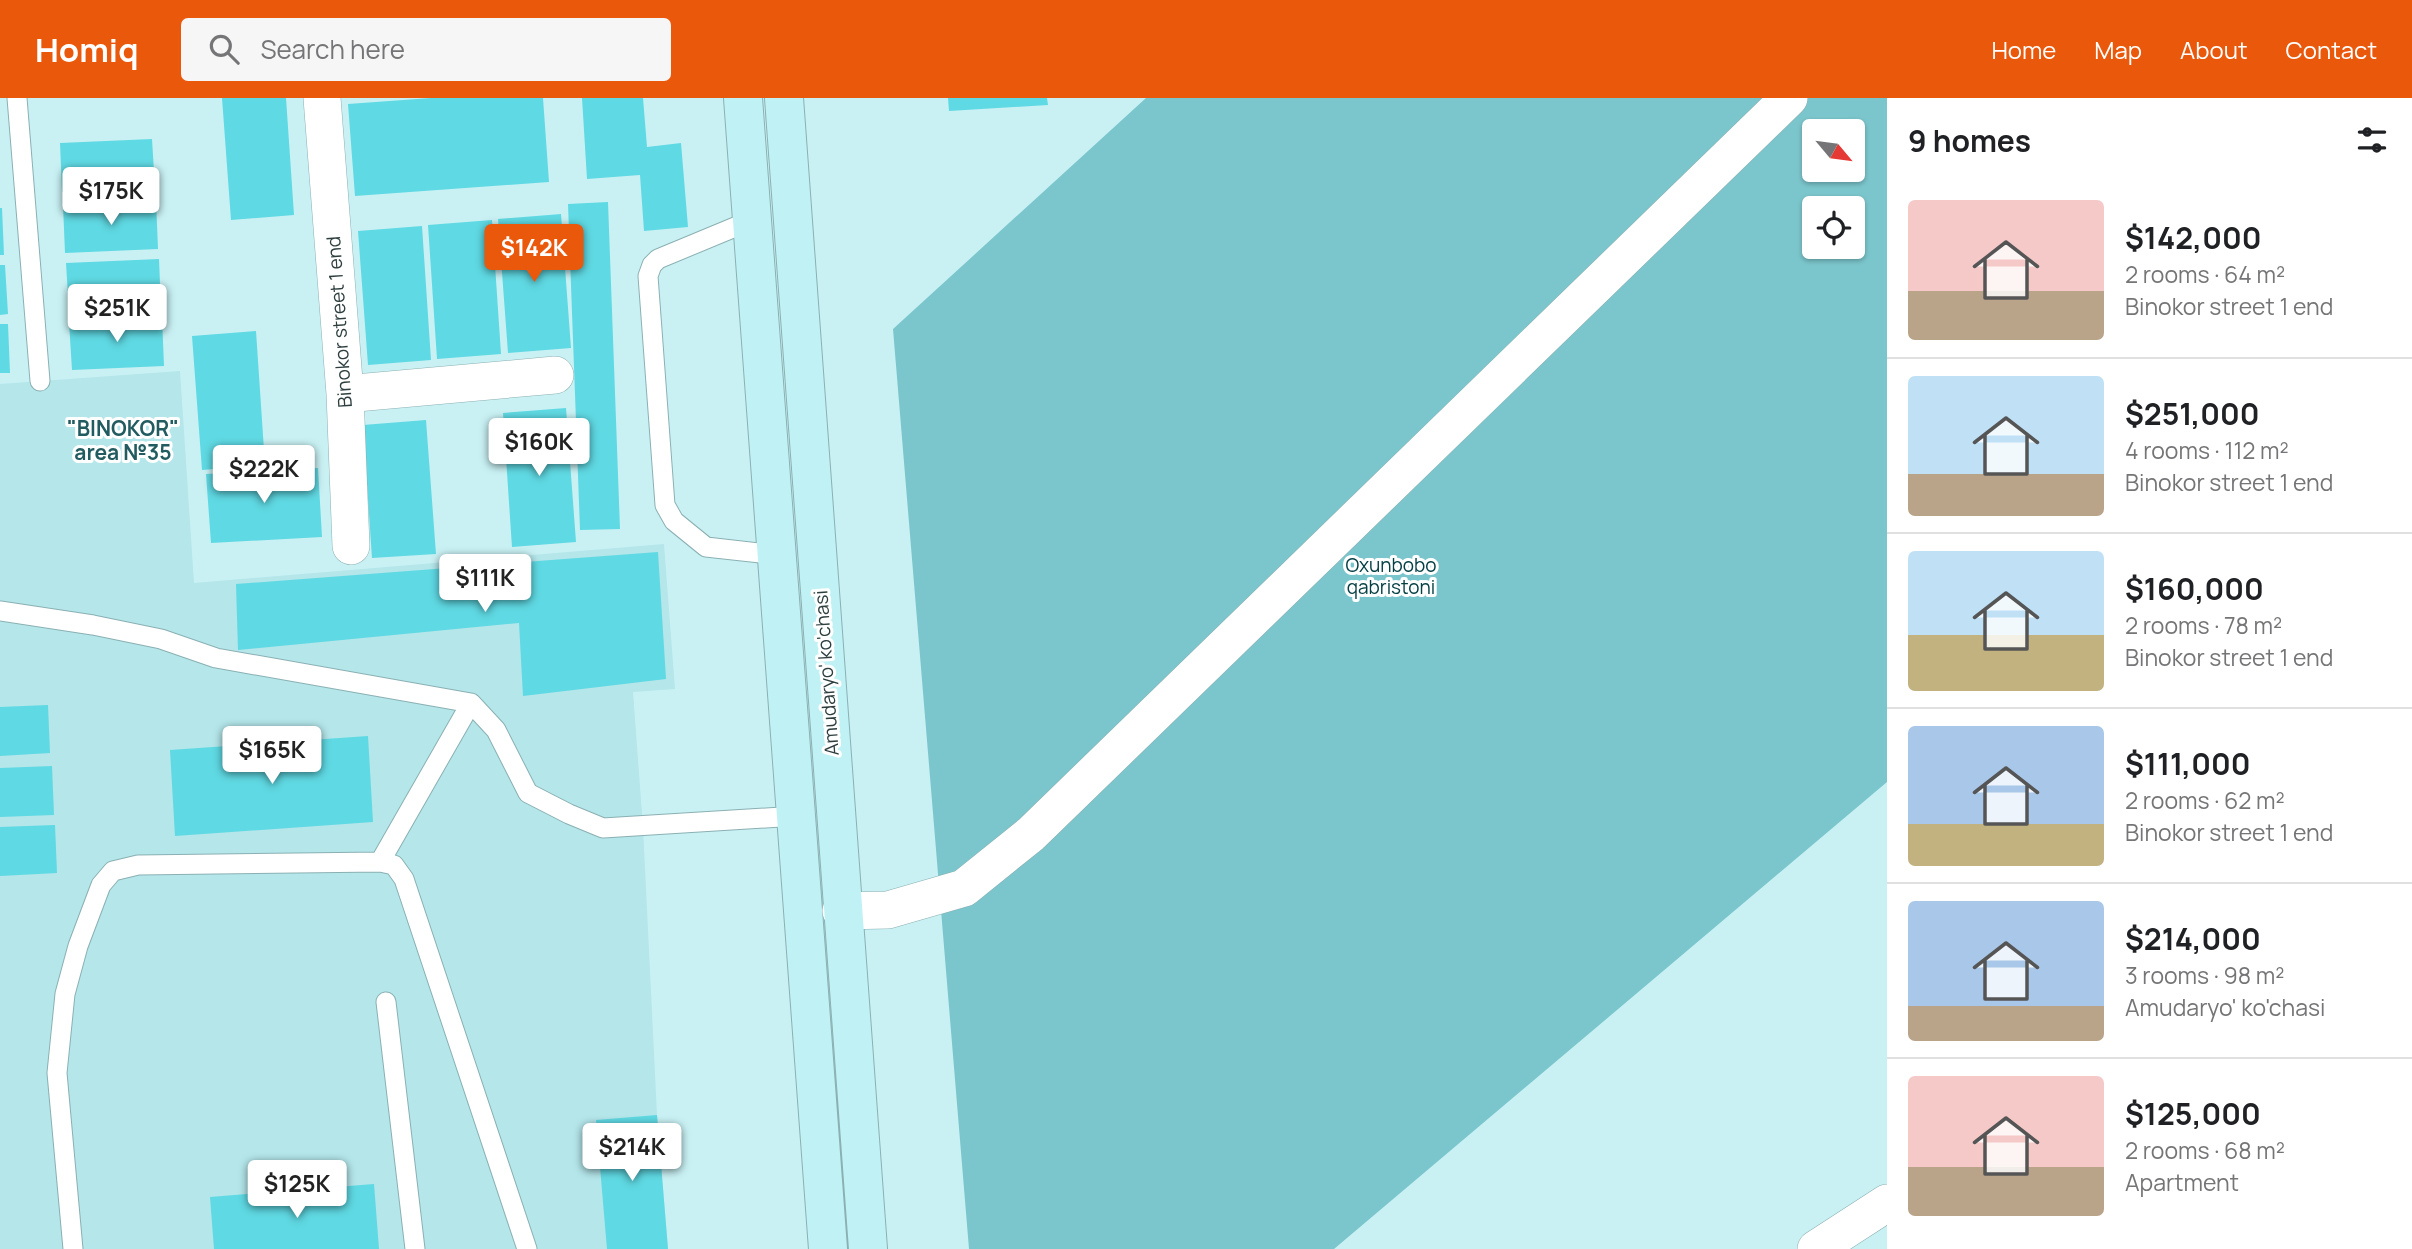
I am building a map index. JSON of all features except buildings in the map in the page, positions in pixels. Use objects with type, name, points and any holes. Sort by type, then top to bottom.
[{"type":"street","name":"Binokor street 1 end","points":[[322,98],[345,394],[351,546]]},
{"type":"street","points":[[743,98],[828,1249]]},
{"type":"street","name":"Amudaryo' ko'chasi","points":[[784,98],[841,911],[868,1249]]},
{"type":"street","points":[[841,911],[887,910],[964,888],[1031,834],[1789,98]]},
{"type":"street","points":[[345,394],[555,374]]},
{"type":"street","points":[[1816,1249],[1887,1203]]},
{"type":"lane","points":[[17,98],[40,381]]},
{"type":"lane","points":[[752,220],[658,259],[652,265],[648,276],[665,505],[674,521],[706,547],[777,555]]},
{"type":"lane","points":[[0,611],[93,625],[161,639],[216,658],[471,703],[496,730],[528,793],[603,828],[797,816]]},
{"type":"lane","points":[[380,862],[471,703]]},
{"type":"lane","points":[[73,1249],[57,1073],[65,994],[78,946],[101,885],[113,871],[138,865],[380,862],[394,865],[404,879],[527,1249]]},
{"type":"lane","points":[[386,1002],[415,1249]]},
{"type":"shaded area","points":[[180,371],[194,583],[664,544],[675,689],[633,692],[643,827],[657,1115],[668,1249],[0,1249],[0,384]]},
{"type":"green space","name":"Oxunbobo qabristoni","points":[[1146,98],[1887,98],[1887,782],[1334,1249],[969,1249],[893,329]]},
{"type":"district","name":"\"BINOKOR\" area №35","points":[[123,441]]}]
